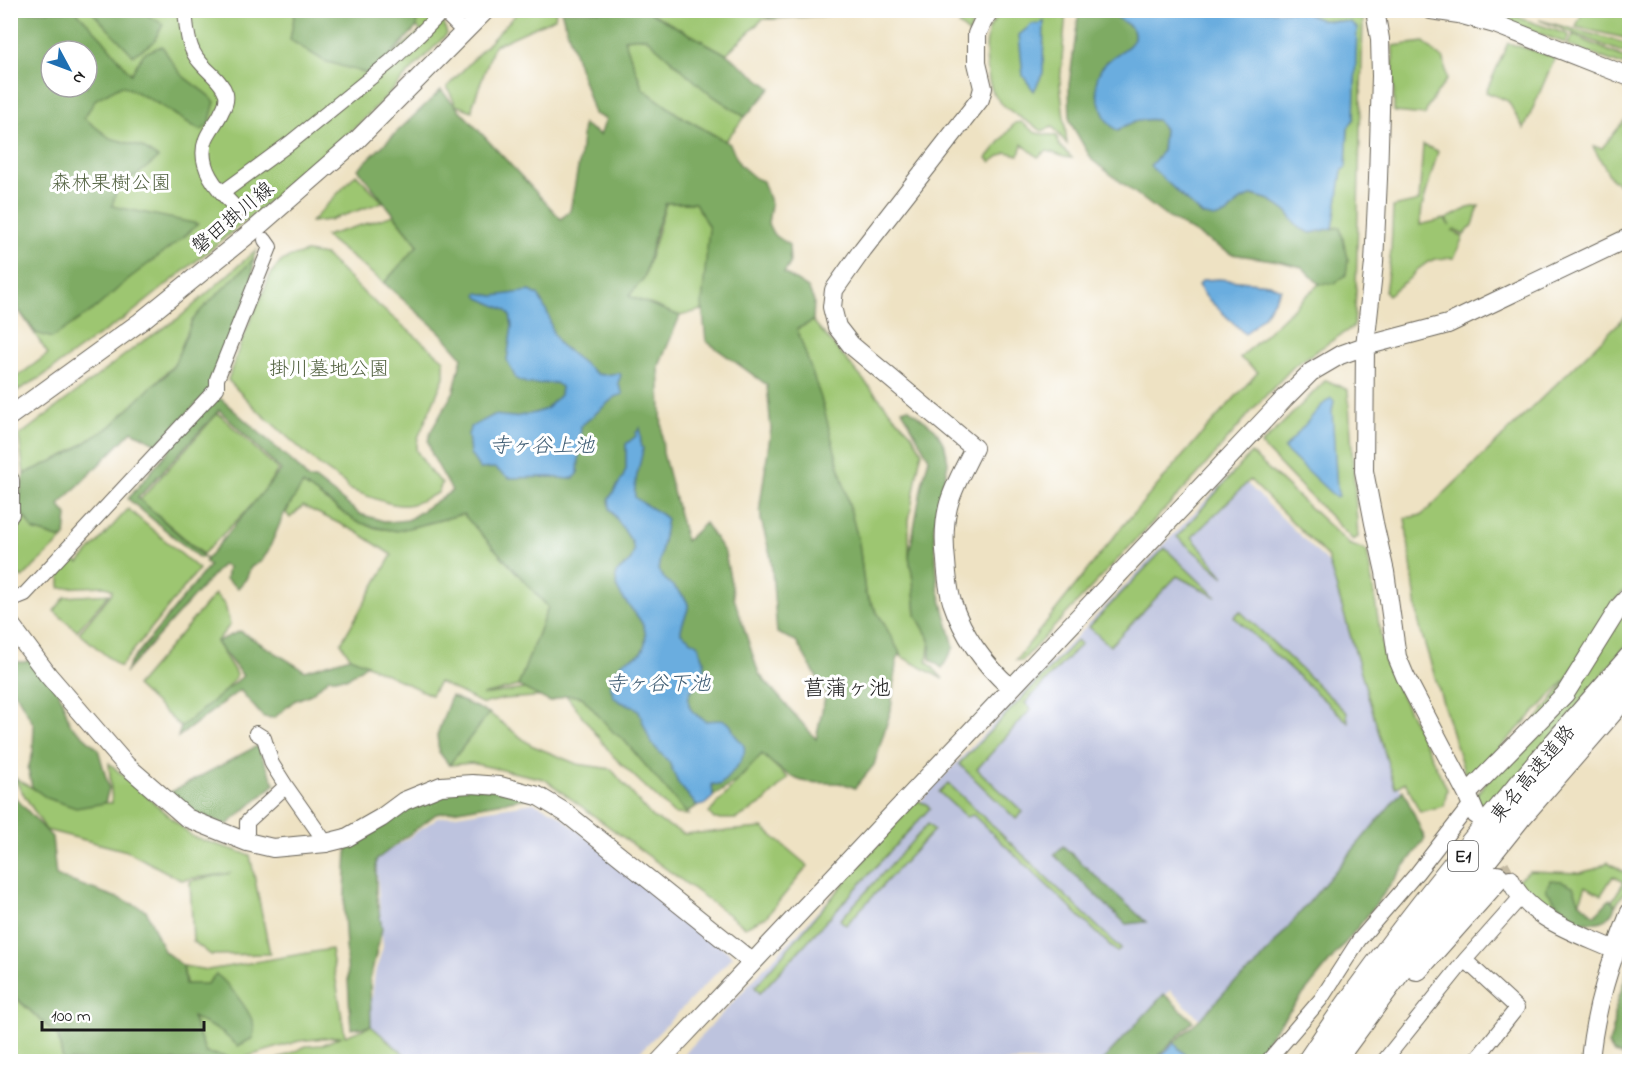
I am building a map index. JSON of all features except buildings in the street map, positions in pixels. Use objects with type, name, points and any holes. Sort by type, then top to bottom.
[{"type":"highway","name":"東名高速道路","points":[[1309,1062],[1361,986],[1434,892],[1500,810],[1629,659]]},
{"type":"highway","name":"東名高速道路","points":[[1332,1062],[1432,924],[1518,818],[1629,688]]},
{"type":"highway","points":[[1338,1062],[1461,917],[1504,879]]},
{"type":"highway","points":[[1299,1062],[1361,986]]},
{"type":"street","points":[[185,10],[189,45],[198,61],[223,86],[227,97],[222,113],[206,140],[204,161],[210,177],[235,207]]},
{"type":"street","name":"磐田掛川線","points":[[10,416],[140,322],[255,229],[357,140],[465,33],[484,10]]},
{"type":"street","points":[[990,10],[977,34],[977,63],[983,88],[980,99],[863,249],[834,290],[832,307],[837,327],[851,345],[974,448],[952,493],[948,508],[945,546],[948,585],[952,602],[973,645],[987,664],[1011,687]]},
{"type":"street","points":[[1375,10],[1380,39],[1378,178],[1374,263],[1365,346],[1364,471],[1385,572],[1397,657],[1471,804]]},
{"type":"street","points":[[1431,10],[1490,22],[1629,77]]},
{"type":"street","points":[[222,193],[290,143],[390,62],[443,11],[465,33]]},
{"type":"street","points":[[659,1062],[1311,372],[1340,355],[1365,346],[1448,324],[1629,237]]},
{"type":"street","points":[[10,600],[25,594],[217,388],[217,379],[270,247],[264,240]]},
{"type":"street","points":[[10,480],[10,514]]},
{"type":"street","points":[[1267,1062],[1321,999],[1359,940],[1564,694],[1629,595]]},
{"type":"street","points":[[10,624],[48,675],[126,765],[187,818],[247,842],[273,848],[326,843],[346,838],[381,818],[404,801],[441,786],[472,784],[500,786],[538,796],[566,813],[752,962]]},
{"type":"street","points":[[256,733],[264,738],[273,764],[326,843]]},
{"type":"street","points":[[247,842],[247,822],[286,786]]},
{"type":"street","points":[[1504,879],[1546,918],[1615,950]]},
{"type":"street","points":[[1383,1062],[1465,960],[1521,897]]},
{"type":"street","points":[[1590,1062],[1603,987],[1629,912]]},
{"type":"street","points":[[1465,960],[1517,1008],[1474,1062]]},
{"type":"shaded area","points":[[1234,471],[1331,566],[1404,801],[1226,1045],[1170,990],[1103,1061],[677,1062],[943,777]]},
{"type":"shaded area","points":[[534,803],[555,812],[733,956],[631,1061],[406,1061],[368,1030],[375,974],[383,947],[376,860],[437,818]]},
{"type":"green space","points":[[520,10],[556,11],[555,18],[494,46],[472,111],[456,105],[447,87]]},
{"type":"green space","points":[[10,11],[76,11],[102,38],[131,74],[144,53],[162,46],[181,74],[215,102],[209,124],[201,131],[155,102],[122,85],[99,97],[99,39],[39,39],[39,99],[96,99],[84,118],[110,138],[142,147],[158,158],[136,176],[120,179],[112,206],[198,224],[97,307],[52,338],[36,333],[20,312],[11,291]]},
{"type":"green space","name":"森林果樹公園","points":[[11,11],[295,11],[374,69],[421,31],[417,27],[416,11],[448,11],[443,21],[447,34],[359,124],[248,219],[128,316],[40,378],[11,394],[10,382],[48,354],[11,298]]},
{"type":"green space","points":[[91,11],[141,11],[163,24],[153,43],[133,55]]},
{"type":"green space","points":[[295,11],[416,11],[417,27],[368,74],[324,61],[290,40]]},
{"type":"green space","points":[[561,11],[647,11],[726,54],[771,88],[745,117],[707,92],[645,37],[624,39],[643,89],[679,115],[730,144],[740,165],[755,178],[763,181],[771,205],[768,223],[772,233],[789,245],[790,264],[784,273],[808,288],[814,301],[813,321],[797,329],[821,398],[859,543],[865,593],[902,657],[899,654],[891,710],[874,765],[855,788],[837,783],[813,783],[796,779],[762,754],[736,782],[686,813],[623,739],[614,733],[582,697],[566,695],[550,702],[518,686],[548,607],[463,514],[397,531],[379,528],[357,522],[303,484],[284,514],[262,561],[251,567],[246,579],[238,588],[226,579],[228,567],[222,565],[125,673],[130,663],[209,566],[205,561],[281,470],[219,410],[138,498],[205,558],[198,557],[128,499],[212,399],[221,399],[297,466],[308,479],[315,479],[360,514],[387,522],[408,520],[452,491],[432,455],[428,441],[431,431],[454,391],[462,357],[440,332],[384,283],[418,245],[358,169],[441,90],[561,219],[570,211],[580,157],[583,124],[600,135],[606,119],[594,114]],"holes":[[[666,203],[695,203],[709,228],[702,304],[706,341],[767,385],[771,429],[760,505],[761,520],[771,558],[777,633],[796,641],[826,693],[816,739],[759,674],[734,598],[725,553],[705,523],[686,541],[663,453],[659,366],[680,316],[629,296],[644,278],[656,230]]]},
{"type":"green space","points":[[647,11],[757,11],[772,19],[763,19],[726,54]]},
{"type":"green space","points":[[757,11],[835,11],[830,15],[772,19]]},
{"type":"green space","points":[[970,11],[977,11],[973,14],[970,34],[959,25]]},
{"type":"green space","points":[[1004,11],[1066,11],[1060,84],[1067,144],[1053,127],[1042,131],[1009,110],[998,100],[991,88],[986,52],[987,35],[991,24]]},
{"type":"green space","points":[[1079,11],[1112,11],[1135,32],[1133,42],[1107,61],[1118,131],[1136,121],[1147,120],[1157,120],[1164,129],[1162,152],[1151,166],[1202,215],[1227,214],[1239,201],[1252,195],[1270,200],[1287,212],[1299,228],[1311,233],[1340,227],[1348,259],[1346,275],[1335,283],[1319,284],[1302,267],[1231,254],[1164,215],[1092,160],[1070,122],[1069,85]]},
{"type":"green space","points":[[1301,11],[1330,11],[1363,18],[1354,326],[1294,366],[1255,407],[1198,474],[1022,661],[1016,660],[1121,528],[1258,372],[1240,358],[1319,284],[1335,283],[1339,227],[1333,228],[1342,171],[1346,167],[1348,128],[1354,119],[1350,22],[1321,20]]},
{"type":"green space","points":[[1477,11],[1500,11],[1569,35],[1565,43]]},
{"type":"green space","points":[[1583,11],[1629,11],[1629,39],[1576,27]]},
{"type":"green space","points":[[1539,20],[1629,44],[1629,55]]},
{"type":"green space","points":[[1573,35],[1627,59],[1625,66],[1567,45]]},
{"type":"green space","points":[[645,37],[712,95],[745,117],[725,141],[679,115],[643,89],[624,39]]},
{"type":"green space","points":[[1424,42],[1444,59],[1447,79],[1428,106],[1425,115],[1394,112],[1393,46]]},
{"type":"green space","points":[[1508,43],[1555,57],[1524,129],[1508,101],[1486,92]]},
{"type":"green space","points":[[1629,115],[1629,189],[1612,180],[1593,147],[1602,148]]},
{"type":"green space","points":[[1021,122],[1036,133],[1057,136],[1059,145],[1072,158],[1046,151],[1038,157],[1022,144],[1019,155],[1006,152],[991,162],[987,158],[1015,123]]},
{"type":"green space","points":[[1423,145],[1438,151],[1422,207],[1420,225],[1444,219],[1450,226],[1446,219],[1468,208],[1479,206],[1473,225],[1464,235],[1453,231],[1463,237],[1454,258],[1435,259],[1428,262],[1388,295],[1385,292],[1391,251],[1393,207],[1419,201]]},
{"type":"green space","points":[[356,174],[383,202],[330,220],[311,222]]},
{"type":"green space","points":[[666,203],[695,203],[709,228],[705,309],[680,316],[628,296],[644,278]]},
{"type":"green space","points":[[394,215],[418,245],[384,283],[325,236]]},
{"type":"green space","points":[[257,249],[252,261],[192,321],[174,365],[110,427],[66,455],[24,474],[19,436],[139,344],[179,318]]},
{"type":"green space","name":"掛川墓地公園","points":[[306,252],[325,255],[367,296],[444,360],[444,377],[418,438],[416,450],[431,473],[442,483],[438,493],[415,503],[401,505],[348,489],[346,484],[319,465],[257,410],[228,380],[251,318],[271,275],[284,260]]},
{"type":"green space","points":[[254,259],[252,283],[213,387],[157,444],[132,431],[59,505],[67,515],[65,537],[58,538],[33,530],[18,507],[24,474],[66,455],[110,427],[164,377],[174,365],[192,321]]},
{"type":"green space","points":[[1629,313],[1629,585],[1612,604],[1566,680],[1467,781],[1419,625],[1405,518],[1422,515]]},
{"type":"green space","points":[[813,321],[911,433],[922,452],[909,520],[909,556],[916,615],[930,640],[927,661],[943,679],[902,657],[865,593],[859,543],[796,329]]},
{"type":"green space","points":[[1326,380],[1348,390],[1358,537],[1353,540],[1261,445]]},
{"type":"green space","points":[[908,408],[935,429],[945,446],[948,463],[934,527],[938,588],[954,647],[942,668],[930,659],[930,640],[916,615],[909,556],[929,458],[902,410]]},
{"type":"green space","points":[[218,413],[278,470],[259,498],[203,554],[140,500]]},
{"type":"green space","points":[[1251,453],[1349,544],[1367,551],[1385,662],[1447,789],[1444,806],[1420,812],[1405,782],[1395,788],[1327,556],[1250,480],[1192,537],[1224,577],[1177,537]]},
{"type":"green space","points":[[304,485],[347,515],[376,528],[407,528],[463,514],[548,607],[518,686],[482,695],[547,686],[582,697],[623,739],[689,815],[674,814],[613,756],[566,695],[503,699],[483,704],[439,682],[431,695],[350,657],[341,643],[392,555],[357,532],[303,506],[290,518],[286,513],[300,487]]},
{"type":"green space","points":[[128,509],[199,569],[120,667],[79,633],[112,593],[112,590],[105,586],[60,588],[60,566],[70,556],[79,563]]},
{"type":"green space","points":[[20,510],[33,530],[58,538],[65,537],[22,578],[15,572]]},
{"type":"green space","points":[[1165,548],[1216,597],[1177,576],[1110,646],[1089,627]]},
{"type":"green space","points":[[109,594],[77,631],[54,611],[65,597]]},
{"type":"green space","points":[[215,594],[225,605],[230,625],[216,642],[237,675],[212,704],[181,727],[136,686]]},
{"type":"green space","points":[[1629,603],[1629,642],[1486,819],[1476,795]]},
{"type":"green space","points":[[1240,611],[1347,713],[1348,722],[1234,617]]},
{"type":"green space","points":[[240,631],[305,671],[350,657],[367,664],[348,678],[329,678],[311,694],[294,701],[274,718],[263,717],[240,690],[178,737],[181,727],[243,676],[216,642]]},
{"type":"green space","points":[[1077,640],[1081,644],[1025,703],[1031,709],[977,769],[1023,812],[1016,819],[959,764]]},
{"type":"green space","points":[[41,651],[70,724],[98,749],[109,788],[105,803],[76,808],[47,798],[32,787],[28,769],[33,752],[34,725],[11,688],[12,662],[25,662]]},
{"type":"green space","points":[[451,696],[489,713],[449,765],[439,752],[437,735]]},
{"type":"green space","points":[[489,713],[531,745],[577,764],[611,769],[652,817],[684,834],[763,828],[808,866],[766,917],[745,927],[544,779],[471,763],[449,765]]},
{"type":"green space","points":[[257,746],[275,784],[227,825],[199,815],[169,793]]},
{"type":"green space","points":[[762,754],[788,778],[762,804],[736,819],[714,819],[709,813]]},
{"type":"green space","points":[[109,763],[193,837],[250,855],[270,954],[211,955],[193,941],[190,881],[231,873],[181,880],[127,851],[46,830],[13,777],[55,801],[112,803]]},
{"type":"green space","points":[[948,783],[1121,949],[1117,952],[973,815],[966,817],[939,792]]},
{"type":"green space","points":[[460,785],[538,796],[436,814],[376,860],[376,892],[382,929],[370,979],[371,1026],[351,1029],[344,914],[347,849],[410,799]]},
{"type":"green space","points":[[1403,790],[1425,839],[1367,916],[1263,1044],[1252,1061],[1191,1061],[1174,1043],[1206,1013],[1228,988],[1254,968]]},
{"type":"green space","points":[[11,793],[52,837],[56,876],[146,910],[164,951],[183,966],[185,984],[207,984],[216,974],[232,990],[251,1017],[254,1026],[253,1038],[238,1046],[220,1031],[192,1017],[206,1053],[242,1061],[63,1061],[58,1036],[11,993]]},
{"type":"green space","points":[[916,800],[930,808],[760,993],[755,987]]},
{"type":"green space","points":[[928,824],[934,830],[846,925],[840,920]]},
{"type":"green space","points":[[1063,846],[1146,922],[1126,924],[1054,855]]},
{"type":"green space","points":[[1608,862],[1627,874],[1629,871],[1629,886],[1615,906],[1612,901],[1624,882],[1613,876],[1601,895],[1586,886],[1571,923],[1514,882],[1530,871],[1579,873],[1595,869]]},
{"type":"green space","points":[[1550,880],[1562,881],[1573,886],[1579,901],[1595,915],[1610,899],[1615,906],[1612,913],[1603,921],[1573,921],[1546,890]]},
{"type":"green space","points":[[331,949],[345,1036],[371,1026],[412,1061],[274,1061],[306,1046],[322,1045],[342,1036],[299,1041],[239,1059],[206,1053],[192,1016],[183,966],[208,970]]},
{"type":"green space","points":[[1629,966],[1630,1058],[1614,1053],[1608,1045],[1613,1031],[1614,1013]]},
{"type":"green space","points":[[10,993],[58,1036],[63,1061],[11,1061]]},
{"type":"green space","points":[[1164,994],[1193,1021],[1154,1061],[1102,1061]]},
{"type":"water","points":[[1112,11],[1301,11],[1321,20],[1350,22],[1357,28],[1354,119],[1348,128],[1346,167],[1342,171],[1333,228],[1311,233],[1299,228],[1287,212],[1270,200],[1253,195],[1239,201],[1227,214],[1214,218],[1202,215],[1150,166],[1162,152],[1164,129],[1157,120],[1136,121],[1118,131],[1108,123],[1100,105],[1096,88],[1098,75],[1104,65],[1133,41],[1132,28],[1117,18]]},
{"type":"water","points":[[1044,20],[1043,73],[1034,91],[1023,76],[1019,35],[1032,24],[1039,24]]},
{"type":"water","points":[[1219,279],[1269,284],[1281,289],[1264,316],[1245,334],[1206,297],[1198,285],[1203,280]]},
{"type":"water","name":"寺ヶ谷上池","points":[[530,291],[538,295],[549,316],[552,330],[559,344],[597,374],[619,373],[621,375],[618,383],[623,394],[615,397],[581,426],[578,474],[574,478],[509,478],[494,468],[480,469],[470,454],[468,434],[471,427],[494,415],[513,417],[535,413],[546,409],[560,395],[561,387],[556,383],[528,384],[516,379],[507,360],[512,326],[510,315],[506,310],[477,295],[478,293],[494,296]]},
{"type":"water","points":[[1331,398],[1334,401],[1332,411],[1339,496],[1335,497],[1284,449],[1321,406]]},
{"type":"water","name":"寺ヶ谷下池","points":[[640,428],[643,448],[635,485],[635,497],[667,519],[658,570],[686,600],[688,607],[681,633],[698,645],[704,660],[705,675],[699,685],[690,691],[689,706],[705,721],[720,720],[729,723],[744,746],[740,762],[720,785],[712,784],[713,797],[704,805],[697,806],[678,783],[669,762],[651,743],[639,712],[633,706],[620,702],[614,697],[610,685],[619,666],[627,659],[639,654],[646,639],[642,623],[617,587],[616,573],[631,560],[634,551],[632,542],[610,509],[609,499],[626,469],[626,444],[636,436]]},
{"type":"water","points":[[1174,1043],[1191,1061],[1156,1061]]},
{"type":"tunnel","points":[[235,207],[261,236]]},
{"type":"tunnel","points":[[1492,846],[1510,879]]},
{"type":"district","name":"菖蒲ヶ池","points":[[847,687]]}]
